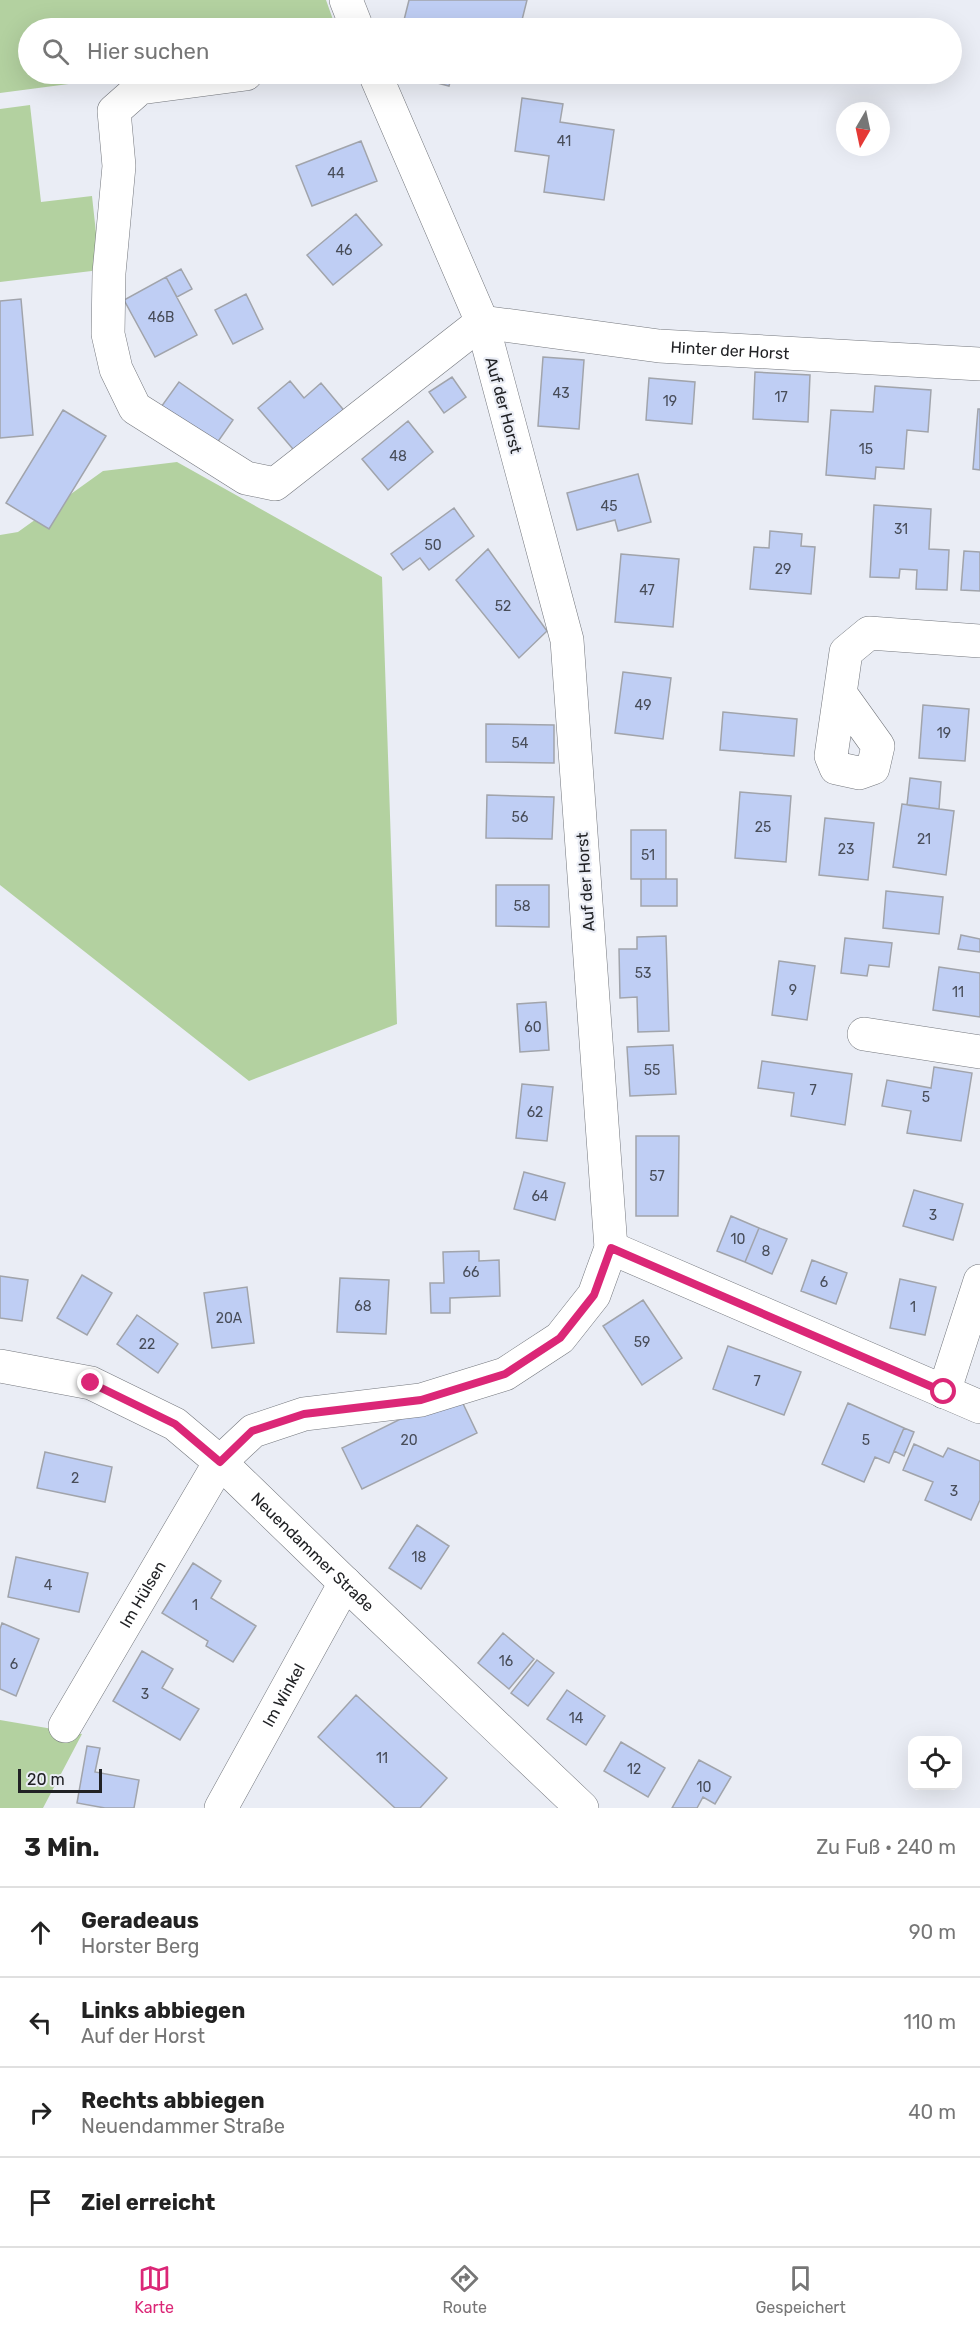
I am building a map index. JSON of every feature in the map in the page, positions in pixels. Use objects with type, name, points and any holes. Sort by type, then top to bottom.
[{"type":"street","points":[[346,0],[353,18]]},
{"type":"street","points":[[170,84],[140,88],[114,111],[119,166],[109,273],[108,334],[116,369],[135,408],[246,478],[275,484],[482,322]]},
{"type":"street","name":"Auf der Horst","points":[[220,1462],[252,1431],[304,1414],[421,1400],[505,1374],[560,1338],[594,1295],[611,1248],[567,640],[482,322],[379,84]]},
{"type":"street","name":"Hinter der Horst","points":[[482,322],[659,346],[980,364]]},
{"type":"street","points":[[840,693],[846,652],[869,633],[980,641]]},
{"type":"street","points":[[864,1034],[980,1052]]},
{"type":"street","points":[[611,1248],[980,1407]]},
{"type":"street","points":[[944,1392],[980,1281]]},
{"type":"street","name":"Neuendammer Straße","points":[[0,1366],[91,1383],[175,1424],[220,1462],[582,1808]]},
{"type":"street","name":"Im Hülsen","points":[[65,1726],[220,1462]]},
{"type":"street","name":"Im Winkel","points":[[221,1808],[345,1583]]},
{"type":"green space","points":[[0,0],[326,0],[332,18],[18,18],[18,84],[69,84],[0,93]]},
{"type":"green space","points":[[30,105],[41,202],[92,196],[100,270],[0,282],[0,109]]},
{"type":"green space","points":[[177,462],[382,577],[397,1024],[249,1081],[0,885],[0,535],[18,532],[103,471]]},
{"type":"green space","points":[[0,1720],[82,1734],[43,1808],[0,1808]]},
{"type":"building","points":[[409,0],[527,0],[522,18],[404,18]]},
{"type":"building","points":[[522,98],[563,104],[560,122],[614,130],[604,200],[544,192],[549,156],[515,151]]},
{"type":"building","points":[[361,141],[377,181],[312,206],[296,166]]},
{"type":"building","points":[[356,214],[382,245],[333,285],[307,255]]},
{"type":"building","points":[[181,269],[192,289],[177,297],[166,277]]},
{"type":"building","points":[[166,277],[197,335],[155,357],[124,300]]},
{"type":"building","points":[[246,294],[263,329],[233,344],[215,310]]},
{"type":"building","points":[[21,299],[33,435],[0,438],[0,301]]},
{"type":"building","points":[[543,357],[584,360],[579,429],[538,426]]},
{"type":"building","points":[[755,372],[810,375],[808,422],[753,419]]},
{"type":"building","points":[[452,377],[466,397],[444,413],[429,392]]},
{"type":"building","points":[[649,378],[695,382],[692,424],[646,420]]},
{"type":"building","points":[[290,381],[304,398],[321,383],[347,414],[298,455],[258,408]]},
{"type":"building","points":[[179,382],[233,420],[210,453],[156,414]]},
{"type":"building","points":[[875,386],[931,390],[928,432],[907,430],[904,469],[876,467],[875,479],[826,475],[831,410],[873,412]]},
{"type":"building","points":[[978,409],[980,409],[980,470],[973,469]]},
{"type":"building","points":[[63,410],[106,436],[49,529],[6,503]]},
{"type":"building","points":[[408,421],[433,452],[388,490],[362,459]]},
{"type":"building","points":[[638,474],[651,522],[618,531],[615,520],[577,530],[567,493]]},
{"type":"building","points":[[874,505],[931,509],[929,549],[949,550],[947,590],[916,589],[917,570],[900,569],[899,578],[870,577]]},
{"type":"building","points":[[454,508],[474,536],[429,570],[420,558],[403,570],[391,554]]},
{"type":"building","points":[[770,531],[802,534],[801,546],[815,547],[811,594],[750,589],[754,547],[769,548]]},
{"type":"building","points":[[488,549],[547,631],[519,658],[456,580]]},
{"type":"building","points":[[964,551],[980,552],[980,591],[961,590]]},
{"type":"building","points":[[621,554],[679,559],[673,627],[615,622]]},
{"type":"building","points":[[623,672],[671,678],[663,739],[615,733]]},
{"type":"building","points":[[923,705],[969,709],[965,761],[919,758]]},
{"type":"building","points":[[723,712],[797,719],[794,756],[720,750]]},
{"type":"building","points":[[486,724],[554,725],[554,763],[486,762]]},
{"type":"building","points":[[910,778],[941,782],[939,809],[907,805]]},
{"type":"building","points":[[740,792],[791,796],[786,862],[735,858]]},
{"type":"building","points":[[487,795],[554,797],[552,839],[486,838]]},
{"type":"building","points":[[902,804],[954,811],[946,875],[893,867]]},
{"type":"building","points":[[825,818],[874,823],[868,880],[819,875]]},
{"type":"building","points":[[631,830],[666,830],[666,879],[631,879]]},
{"type":"building","points":[[641,879],[677,879],[677,906],[641,906]]},
{"type":"building","points":[[496,885],[549,885],[549,927],[496,926]]},
{"type":"building","points":[[886,891],[943,897],[939,934],[883,928]]},
{"type":"building","points":[[961,935],[980,939],[980,952],[958,949]]},
{"type":"building","points":[[666,936],[669,1031],[638,1032],[637,997],[620,998],[619,949],[637,949],[637,937]]},
{"type":"building","points":[[845,938],[892,943],[889,967],[869,965],[867,976],[841,973]]},
{"type":"building","points":[[779,961],[815,966],[807,1020],[772,1015]]},
{"type":"building","points":[[939,967],[980,973],[980,1017],[933,1010]]},
{"type":"building","points":[[546,1002],[549,1050],[520,1052],[517,1004]]},
{"type":"building","points":[[673,1045],[676,1094],[630,1096],[627,1047]]},
{"type":"building","points":[[762,1061],[852,1074],[845,1125],[791,1116],[794,1093],[758,1088]]},
{"type":"building","points":[[934,1067],[972,1073],[961,1141],[907,1133],[911,1111],[882,1106],[887,1080],[931,1088]]},
{"type":"building","points":[[522,1084],[553,1087],[547,1141],[516,1138]]},
{"type":"building","points":[[636,1136],[679,1136],[678,1216],[636,1216]]},
{"type":"building","points":[[524,1172],[565,1183],[555,1220],[514,1209]]},
{"type":"building","points":[[914,1190],[963,1204],[953,1240],[903,1226]]},
{"type":"building","points":[[731,1216],[759,1228],[745,1262],[717,1251]]},
{"type":"building","points":[[759,1228],[787,1239],[772,1274],[745,1262]]},
{"type":"building","points":[[479,1251],[479,1261],[499,1260],[500,1296],[450,1298],[450,1313],[431,1313],[430,1283],[444,1283],[443,1252]]},
{"type":"building","points":[[812,1260],[847,1273],[836,1304],[801,1291]]},
{"type":"building","points":[[82,1275],[112,1293],[87,1335],[57,1318]]},
{"type":"building","points":[[0,1276],[28,1280],[22,1321],[0,1318]]},
{"type":"building","points":[[340,1278],[389,1280],[386,1334],[337,1332]]},
{"type":"building","points":[[900,1279],[936,1287],[925,1335],[890,1328]]},
{"type":"building","points":[[247,1287],[254,1343],[212,1348],[204,1293]]},
{"type":"building","points":[[643,1300],[682,1358],[642,1385],[603,1326]]},
{"type":"building","points":[[137,1315],[178,1344],[158,1373],[117,1344]]},
{"type":"building","points":[[728,1346],[801,1372],[784,1415],[713,1389]]},
{"type":"building","points":[[457,1391],[477,1433],[362,1489],[342,1448]]},
{"type":"building","points":[[848,1403],[904,1428],[889,1463],[875,1457],[864,1482],[822,1464]]},
{"type":"building","points":[[904,1428],[914,1432],[904,1456],[894,1451]]},
{"type":"building","points":[[914,1444],[943,1457],[948,1448],[980,1461],[980,1500],[971,1520],[925,1500],[933,1482],[903,1470]]},
{"type":"building","points":[[45,1452],[112,1467],[105,1502],[37,1488]]},
{"type":"building","points":[[417,1525],[449,1546],[421,1589],[389,1568]]},
{"type":"building","points":[[16,1557],[88,1573],[79,1612],[8,1597]]},
{"type":"building","points":[[193,1563],[221,1581],[211,1598],[256,1626],[233,1662],[206,1646],[208,1641],[162,1613]]},
{"type":"building","points":[[2,1623],[39,1639],[16,1696],[0,1689],[0,1629]]},
{"type":"building","points":[[503,1633],[534,1659],[509,1689],[478,1663]]},
{"type":"building","points":[[142,1651],[173,1669],[162,1688],[199,1709],[180,1740],[113,1701]]},
{"type":"building","points":[[537,1660],[554,1673],[528,1706],[511,1693]]},
{"type":"building","points":[[567,1690],[605,1716],[586,1745],[547,1719]]},
{"type":"building","points":[[356,1695],[447,1778],[420,1808],[395,1808],[318,1737]]},
{"type":"building","points":[[621,1742],[665,1768],[648,1797],[604,1771]]},
{"type":"building","points":[[87,1746],[100,1748],[95,1772],[139,1780],[134,1808],[105,1808],[77,1803]]},
{"type":"building","points":[[699,1760],[731,1777],[715,1804],[703,1797],[697,1808],[672,1808]]},
{"type":"route","points":[[91,1383],[175,1424],[220,1462],[252,1431],[304,1414],[421,1400],[505,1374],[560,1338],[594,1295],[611,1248],[944,1392]]}]
